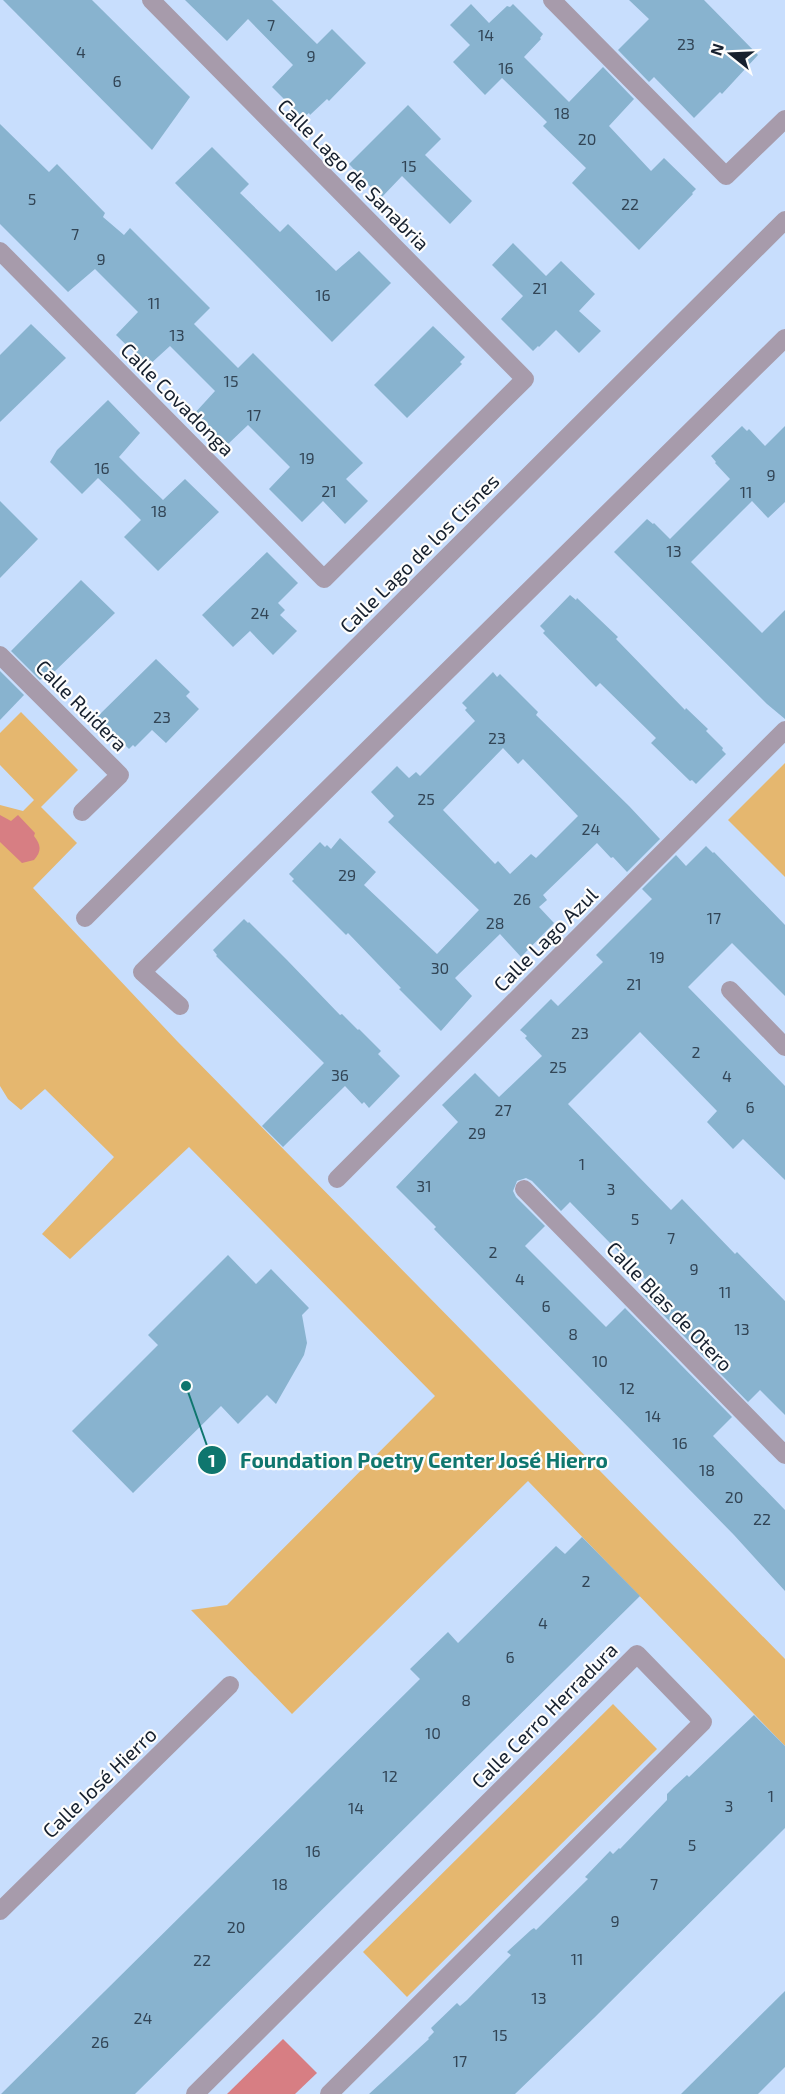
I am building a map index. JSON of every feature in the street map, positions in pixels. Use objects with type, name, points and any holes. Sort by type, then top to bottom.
[{"type":"street","name":"Calle Lago de Sanabria","points":[[151,0],[525,379],[324,579]]},
{"type":"street","points":[[552,0],[726,176],[785,119]]},
{"type":"street","name":"Calle Lago de los Cisnes","points":[[85,918],[785,220]]},
{"type":"street","name":"Calle Covadonga","points":[[0,251],[324,579]]},
{"type":"street","points":[[180,1006],[142,972],[785,338]]},
{"type":"street","name":"Calle Ruidera","points":[[0,655],[120,775],[82,812]]},
{"type":"street","name":"Calle Lago Azul","points":[[337,1179],[785,730]]},
{"type":"street","points":[[730,990],[785,1047]]},
{"type":"street","name":"Calle Blas de Otero","points":[[524,1189],[785,1455]]},
{"type":"street","name":"Calle Cerro Herradura","points":[[195,2094],[637,1654],[704,1722],[329,2094]]},
{"type":"street","name":"Calle José Hierro","points":[[0,1911],[230,1685]]},
{"type":"shaded area","points":[[21,712],[78,770],[41,807],[77,843],[33,888],[177,1041],[785,1659],[785,1746],[528,1481],[292,1714],[191,1610],[227,1605],[435,1396],[189,1147],[70,1259],[42,1234],[114,1157],[45,1089],[21,1110],[8,1099],[0,1086],[0,805],[23,811],[34,800],[0,765],[0,733]]},
{"type":"shaded area","points":[[785,763],[785,877],[728,820]]},
{"type":"shaded area","points":[[0,815],[11,821],[18,815],[35,833],[34,836],[40,848],[34,860],[22,863],[0,842]]},
{"type":"shaded area","points":[[613,1704],[657,1749],[407,1997],[363,1952]]},
{"type":"shaded area","points":[[283,2039],[317,2073],[295,2094],[227,2094]]},
{"type":"building","points":[[3,0],[92,0],[190,97],[152,150]]},
{"type":"building","points":[[185,0],[272,0],[317,44],[332,29],[366,63],[329,101],[327,99],[310,115],[309,113],[303,118],[272,87],[293,65],[248,19],[227,41]]},
{"type":"building","points":[[629,0],[704,0],[758,55],[722,94],[720,92],[694,118],[654,77],[649,82],[618,50],[649,19]]},
{"type":"building","points":[[471,4],[489,23],[507,6],[510,7],[513,4],[543,34],[524,57],[569,102],[603,67],[634,99],[609,126],[651,171],[664,158],[696,189],[639,250],[572,183],[586,168],[543,126],[547,122],[502,78],[485,95],[453,62],[470,45],[450,25]]},
{"type":"building","points":[[408,105],[441,139],[425,155],[472,201],[450,224],[402,176],[381,198],[349,164]]},
{"type":"building","points":[[0,124],[49,172],[57,164],[105,213],[103,217],[124,235],[130,228],[210,308],[194,324],[238,368],[253,353],[363,463],[346,479],[368,501],[345,524],[323,501],[302,522],[269,489],[290,467],[248,425],[227,445],[194,414],[215,391],[170,346],[148,366],[116,335],[138,312],[95,269],[68,292],[0,224]]},
{"type":"building","points":[[212,147],[249,184],[240,193],[280,232],[288,224],[336,271],[359,251],[391,283],[332,342],[175,183]]},
{"type":"building","points":[[513,243],[546,276],[561,261],[595,294],[579,311],[601,331],[579,353],[556,330],[533,351],[501,319],[523,296],[492,265]]},
{"type":"building","points":[[31,324],[66,358],[0,422],[0,355]]},
{"type":"building","points":[[433,326],[465,357],[460,362],[462,364],[407,418],[374,385]]},
{"type":"building","points":[[108,400],[140,433],[119,457],[163,500],[185,479],[219,512],[158,571],[124,537],[141,520],[98,478],[82,494],[50,462],[57,450]]},
{"type":"building","points":[[742,426],[747,431],[749,429],[765,446],[785,426],[785,502],[768,518],[752,501],[691,562],[762,633],[785,610],[785,719],[767,704],[614,552],[647,519],[670,539],[730,479],[711,456]]},
{"type":"building","points":[[0,501],[38,539],[0,578]]},
{"type":"building","points":[[267,552],[298,583],[278,603],[285,610],[280,615],[297,631],[273,655],[250,631],[233,647],[202,615]]},
{"type":"building","points":[[81,580],[115,613],[53,673],[50,670],[40,680],[11,651]]},
{"type":"building","points":[[570,595],[576,600],[577,598],[618,637],[616,639],[685,710],[686,708],[708,729],[706,731],[723,748],[726,754],[696,784],[690,781],[651,743],[656,738],[600,683],[596,687],[543,633],[545,631],[540,626]]},
{"type":"building","points":[[156,659],[190,692],[186,696],[199,709],[166,743],[152,730],[135,747],[133,745],[129,749],[97,717]]},
{"type":"building","points":[[0,671],[24,695],[0,720]]},
{"type":"building","points":[[493,672],[497,677],[500,674],[538,712],[536,715],[660,839],[627,872],[597,843],[543,895],[547,900],[539,907],[554,923],[521,957],[500,934],[455,978],[472,996],[441,1031],[348,933],[346,935],[292,881],[294,879],[289,874],[320,842],[331,849],[340,838],[376,872],[364,885],[437,954],[479,910],[388,822],[394,816],[371,792],[397,766],[409,778],[416,772],[420,776],[475,721],[462,703]],"holes":[[[503,748],[518,764],[523,759],[578,816],[536,858],[531,854],[510,874],[498,861],[495,864],[443,810]]]},
{"type":"building","points":[[706,846],[785,925],[785,996],[732,943],[688,987],[785,1086],[785,1180],[743,1139],[733,1149],[707,1122],[717,1111],[640,1032],[568,1104],[671,1210],[682,1199],[785,1301],[785,1415],[760,1390],[748,1402],[642,1293],[650,1284],[570,1202],[561,1211],[532,1181],[526,1178],[517,1181],[513,1191],[516,1197],[545,1226],[525,1246],[606,1327],[625,1308],[732,1417],[713,1436],[785,1510],[785,1591],[734,1535],[434,1229],[436,1227],[396,1187],[458,1122],[442,1105],[475,1073],[499,1097],[542,1056],[520,1030],[551,999],[558,1006],[603,962],[596,955],[652,899],[642,889],[676,855],[686,866]]},
{"type":"building","points":[[244,919],[340,1015],[342,1014],[381,1051],[378,1054],[400,1076],[369,1108],[345,1086],[283,1147],[262,1126],[324,1063],[216,956],[213,950]]},
{"type":"building","points":[[228,1255],[256,1284],[271,1269],[309,1308],[302,1315],[307,1343],[304,1355],[276,1404],[267,1395],[238,1424],[221,1406],[133,1493],[72,1431],[158,1345],[148,1335]]},
{"type":"building","points":[[582,1537],[640,1596],[135,2094],[1,2094],[420,1679],[410,1669],[448,1632],[458,1643],[556,1546],[565,1554]]},
{"type":"building","points":[[754,1715],[785,1746],[785,1828],[594,2018],[515,2094],[369,2094],[429,2039],[434,2032],[431,2028],[457,2003],[460,2006],[467,2000],[511,1955],[507,1952],[531,1930],[534,1928],[536,1930],[588,1879],[585,1877],[610,1851],[613,1854],[620,1849],[667,1800],[667,1794],[674,1787],[687,1775],[689,1777]]},
{"type":"building","points":[[785,1991],[785,2067],[758,2094],[681,2094]]},
{"type":"place","name":"Foundation Poetry Center José Hierro","points":[[186,1386]]}]
